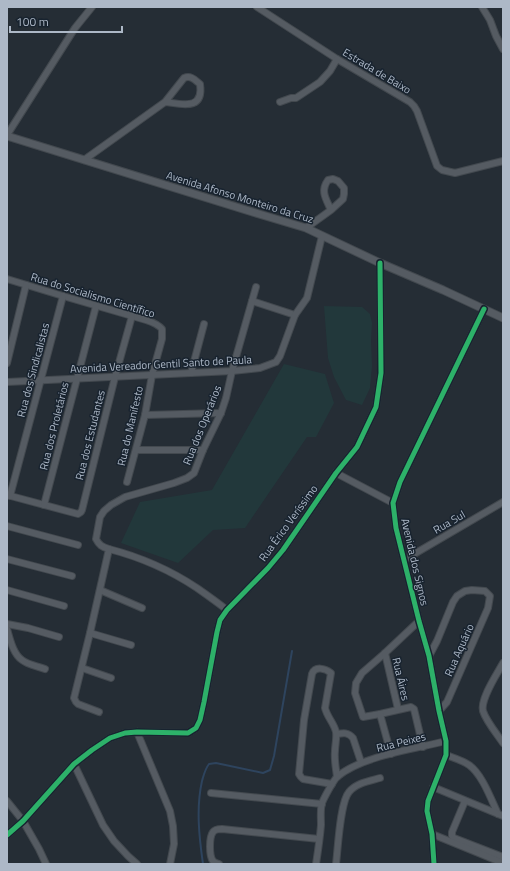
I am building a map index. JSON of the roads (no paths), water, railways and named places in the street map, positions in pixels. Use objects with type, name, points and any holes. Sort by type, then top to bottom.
[{"type":"street","points":[[7,136],[75,28],[92,7]]},
{"type":"street","name":"Estrada de Baixo","points":[[257,7],[337,59],[410,102],[414,106],[437,166],[442,170],[455,173],[503,161]]},
{"type":"street","points":[[482,7],[490,20],[503,49]]},
{"type":"street","points":[[280,102],[291,98],[296,98],[320,82],[330,71],[337,59]]},
{"type":"street","points":[[84,160],[165,102],[184,78],[191,77],[200,84],[200,98],[197,102],[185,105],[165,102]]},
{"type":"street","name":"Avenida Afonso Monteiro da Cruz","points":[[7,136],[306,228],[503,318]]},
{"type":"street","points":[[306,228],[331,210],[343,199],[344,188],[341,184],[338,181],[328,180],[324,187],[324,197],[331,210]]},
{"type":"street","name":"Avenida Vereador Gentil Santo de Paula","points":[[7,382],[232,371],[260,368],[276,362],[280,356],[295,315],[308,298],[322,236]]},
{"type":"street","name":"Rua Érico Veríssimo","points":[[137,732],[188,732],[196,728],[200,720],[204,702],[220,620],[227,610],[268,568],[283,550],[336,474],[357,447],[376,407],[381,373],[380,263]]},
{"type":"street","name":"Rua do Socialismo Científico","points":[[7,279],[154,323],[162,329],[162,339]]},
{"type":"street","points":[[7,363],[26,285]]},
{"type":"street","name":"Rua dos Operários","points":[[109,549],[99,544],[96,539],[96,532],[100,517],[104,510],[125,496],[174,483],[187,478],[194,473],[203,450],[221,413],[226,398],[232,371],[256,287]]},
{"type":"street","name":"Rua dos Sindicalistas","points":[[9,495],[63,296]]},
{"type":"street","points":[[252,301],[295,315]]},
{"type":"street","name":"Rua dos Proletários","points":[[44,505],[96,306]]},
{"type":"street","name":"Avenida dos Signos","points":[[434,864],[428,801],[446,755],[446,741],[429,656],[396,528],[393,503],[400,482],[484,309]]},
{"type":"street","name":"Rua dos Estudantes","points":[[44,505],[78,514],[82,510],[115,377],[132,316]]},
{"type":"street","points":[[190,373],[204,324]]},
{"type":"street","name":"Rua do Manifesto","points":[[127,482],[145,415],[152,375],[162,339]]},
{"type":"street","points":[[145,415],[221,413]]},
{"type":"street","points":[[136,450],[203,450]]},
{"type":"street","points":[[336,474],[393,503]]},
{"type":"street","points":[[9,495],[44,505]]},
{"type":"street","name":"Rua Sul","points":[[404,560],[503,502]]},
{"type":"street","points":[[7,526],[78,545]]},
{"type":"street","points":[[99,712],[78,704],[74,698],[109,549],[129,554],[160,568],[195,587],[227,610]]},
{"type":"street","points":[[7,559],[72,576]]},
{"type":"street","points":[[7,590],[64,606]]},
{"type":"street","points":[[100,590],[142,608]]},
{"type":"street","name":"Rua Aquário","points":[[429,656],[457,596],[465,591],[485,591],[490,596],[485,617],[447,702],[439,711]]},
{"type":"street","points":[[419,621],[362,673],[356,683],[356,693],[363,717],[411,706],[414,710],[423,747]]},
{"type":"street","points":[[7,624],[28,628],[59,637]]},
{"type":"street","points":[[7,629],[13,646],[20,659],[24,662],[45,668]]},
{"type":"street","points":[[90,633],[131,645]]},
{"type":"street","name":"Rua Áires","points":[[385,653],[398,709]]},
{"type":"street","points":[[503,663],[483,700],[483,710],[486,718],[503,743]]},
{"type":"street","points":[[82,668],[111,678]]},
{"type":"street","points":[[316,864],[320,839],[322,804],[337,777],[335,765],[336,734],[334,726],[326,713],[325,708],[331,673],[324,669],[316,669],[312,674],[306,705],[299,774],[303,779],[332,784]]},
{"type":"street","points":[[380,714],[391,754]]},
{"type":"street","points":[[7,835],[23,821],[74,764],[110,738],[125,733],[137,732],[170,810],[174,844],[170,864]]},
{"type":"street","points":[[336,734],[348,733],[351,735],[361,762]]},
{"type":"street","name":"Rua Peixes","points":[[337,777],[361,762],[446,741]]},
{"type":"street","points":[[446,755],[469,765],[475,770],[482,779],[501,815]]},
{"type":"street","points":[[74,764],[103,825],[114,841],[137,864]]},
{"type":"street","points":[[336,864],[344,802],[349,792],[355,786],[380,778]]},
{"type":"street","points":[[433,787],[501,815]]},
{"type":"street","points":[[211,793],[322,804]]},
{"type":"street","points":[[7,801],[23,821],[46,864]]},
{"type":"street","points":[[465,801],[452,832],[452,836],[503,857]]},
{"type":"street","points":[[219,864],[213,861],[210,850],[212,835],[217,829],[320,839]]},
{"type":"street","points":[[432,834],[503,863]]},
{"type":"waterway","points":[[203,864],[199,833],[199,801],[202,781],[206,770],[209,764],[216,763],[263,773],[270,770],[274,756],[292,651]]}]
